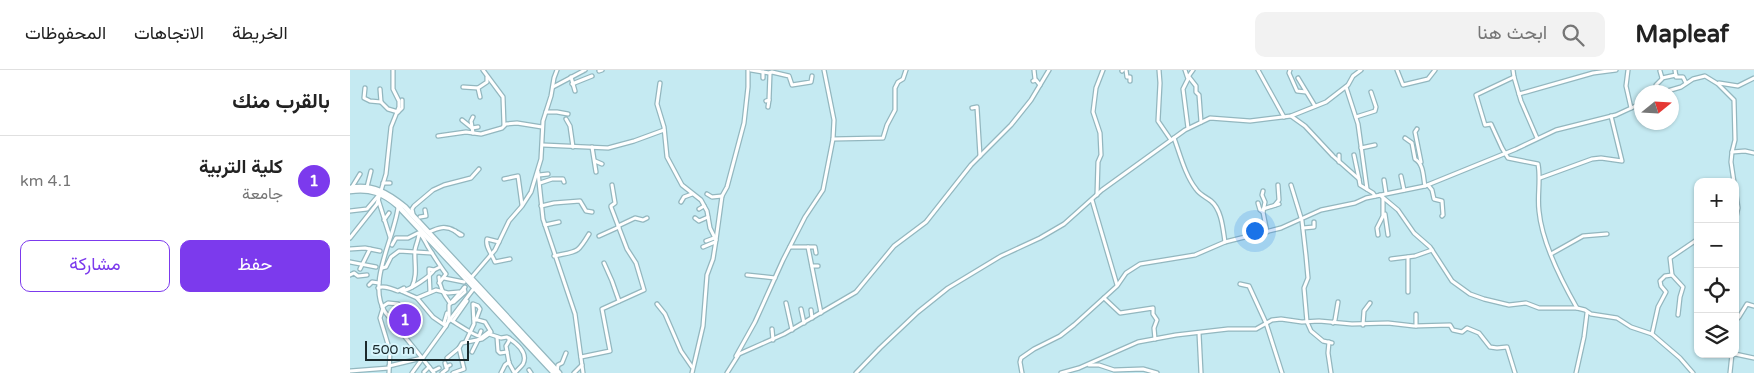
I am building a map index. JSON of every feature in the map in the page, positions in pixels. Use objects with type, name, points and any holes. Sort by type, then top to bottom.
[{"type":"main road","points":[[351,189],[367,187],[380,195],[392,196],[418,217],[466,283],[474,287],[557,372]]},
{"type":"main road","points":[[351,189],[367,190],[387,196],[398,205],[466,283],[557,372]]},
{"type":"street","points":[[392,70],[393,89],[399,101],[398,112]]},
{"type":"street","points":[[483,70],[503,97],[504,125]]},
{"type":"street","points":[[446,326],[444,323],[450,303],[492,253],[509,221],[531,192],[538,173],[543,145],[542,127],[557,70]]},
{"type":"street","points":[[553,86],[584,70]]},
{"type":"street","points":[[692,373],[703,326],[707,275],[713,260],[722,196],[727,187],[744,123],[749,70],[789,76],[792,85],[811,82],[812,76]]},
{"type":"street","points":[[727,373],[755,322],[805,218],[824,190],[833,138],[832,107],[824,70]]},
{"type":"street","points":[[833,138],[883,138],[895,110],[898,82],[903,79],[906,70]]},
{"type":"street","points":[[1034,70],[1034,79],[1040,85]]},
{"type":"street","points":[[735,359],[739,354],[792,330],[856,292],[894,246],[926,222],[971,164],[1011,125],[1031,100],[1049,70]]},
{"type":"street","points":[[1097,195],[1098,162],[1101,155],[1100,133],[1093,112],[1096,88],[1103,70]]},
{"type":"street","points":[[1124,70],[1127,77],[1130,77],[1130,81]]},
{"type":"street","points":[[1159,70],[1158,121],[1173,139],[1195,189],[1202,197],[1210,200],[1215,205],[1220,216],[1225,242]]},
{"type":"street","points":[[1185,70],[1196,86],[1197,94],[1199,95],[1201,122]]},
{"type":"street","points":[[1188,128],[1183,89],[1188,77],[1194,70]]},
{"type":"street","points":[[1258,70],[1284,117]]},
{"type":"street","points":[[1290,70],[1289,73],[1297,91],[1306,92]]},
{"type":"street","points":[[856,373],[918,312],[948,288],[1001,256],[1040,238],[1064,224],[1097,195],[1188,128],[1210,118],[1250,121],[1291,116],[1326,102],[1346,86],[1353,76],[1361,70]]},
{"type":"street","points":[[1397,70],[1403,85],[1428,79],[1435,70]]},
{"type":"street","points":[[1513,70],[1519,94],[1538,138]]},
{"type":"street","points":[[1519,94],[1583,75],[1616,70]]},
{"type":"street","points":[[1628,70],[1626,86],[1631,108]]},
{"type":"street","points":[[1662,78],[1660,71],[1665,70]]},
{"type":"street","points":[[1675,70],[1676,75]]},
{"type":"street","points":[[1702,70],[1705,76]]},
{"type":"street","points":[[763,72],[763,78]]},
{"type":"street","points":[[768,107],[770,72]]},
{"type":"street","points":[[1656,85],[1662,78],[1676,75],[1683,77],[1686,84]]},
{"type":"street","points":[[572,84],[592,76]]},
{"type":"street","points":[[1679,87],[1699,76],[1705,76],[1718,84],[1734,100],[1735,140],[1731,166],[1733,178]]},
{"type":"street","points":[[463,87],[476,88],[487,82],[487,77]]},
{"type":"street","points":[[571,77],[575,91]]},
{"type":"street","points":[[1514,77],[1476,95],[1486,125],[1492,124],[1508,158],[1538,164],[1540,178],[1539,212],[1551,254],[1577,308]]},
{"type":"street","points":[[1298,78],[1314,106]]},
{"type":"street","points":[[1718,84],[1738,86],[1754,78]]},
{"type":"street","points":[[471,83],[476,88],[480,97]]},
{"type":"street","points":[[660,83],[657,104],[664,130],[667,157],[682,185],[701,200],[707,211],[710,228],[715,240]]},
{"type":"street","points":[[1346,86],[1356,117],[1367,189]]},
{"type":"street","points":[[365,88],[364,98],[370,101],[381,102],[388,109],[398,112]]},
{"type":"street","points":[[380,89],[381,102]]},
{"type":"street","points":[[1356,117],[1375,111],[1376,108],[1371,92]]},
{"type":"street","points":[[350,238],[373,210],[380,195],[386,174],[391,127],[402,108],[402,100]]},
{"type":"street","points":[[972,108],[977,107],[980,157]]},
{"type":"street","points":[[1022,373],[1021,358],[1060,336],[1117,286],[1126,273],[1140,264],[1195,254],[1225,242],[1281,228],[1321,210],[1355,203],[1366,198],[1382,196],[1386,193],[1427,185],[1556,130],[1611,116],[1634,107]]},
{"type":"street","points":[[546,112],[557,112],[567,117],[573,147]]},
{"type":"street","points":[[1291,116],[1305,126],[1339,162],[1359,179]]},
{"type":"street","points":[[1540,178],[1592,159],[1601,158],[1622,161],[1611,116]]},
{"type":"street","points":[[473,117],[473,133]]},
{"type":"street","points":[[462,120],[472,128],[478,127]]},
{"type":"street","points":[[438,136],[466,132],[481,134],[502,128],[504,125],[517,123],[542,127]]},
{"type":"street","points":[[1417,129],[1415,132],[1420,163],[1434,199],[1442,201],[1444,215],[1442,216]]},
{"type":"street","points":[[543,145],[608,148],[664,130]]},
{"type":"street","points":[[1405,138],[1412,143],[1416,159],[1420,163]]},
{"type":"street","points":[[1362,148],[1375,145]]},
{"type":"street","points":[[592,147],[596,172]]},
{"type":"street","points":[[733,147],[736,151]]},
{"type":"street","points":[[1732,152],[1745,150],[1754,153]]},
{"type":"street","points":[[1363,157],[1367,152]]},
{"type":"street","points":[[1333,156],[1339,155],[1339,162]]},
{"type":"street","points":[[1354,155],[1360,185],[1375,196]]},
{"type":"street","points":[[594,161],[602,164]]},
{"type":"street","points":[[425,210],[426,216],[418,217],[412,210],[414,206],[433,190],[453,182],[471,178],[479,169]]},
{"type":"street","points":[[367,187],[371,171]]},
{"type":"street","points":[[538,173],[548,174]]},
{"type":"street","points":[[538,173],[545,225],[575,314],[583,373]]},
{"type":"street","points":[[351,189],[358,176],[370,176]]},
{"type":"street","points":[[504,178],[518,176],[522,206]]},
{"type":"street","points":[[1401,176],[1404,190]]},
{"type":"street","points":[[540,183],[552,179],[563,179],[564,182]]},
{"type":"street","points":[[1384,180],[1386,193]]},
{"type":"street","points":[[383,183],[390,183]]},
{"type":"street","points":[[581,357],[610,351],[602,309],[644,288],[636,262],[627,249],[611,206],[616,204],[612,185]]},
{"type":"street","points":[[1291,185],[1303,228],[1308,278],[1304,288],[1307,322],[1312,332],[1322,341],[1330,342],[1328,353],[1331,373]]},
{"type":"street","points":[[1256,212],[1277,204],[1279,188]]},
{"type":"street","points":[[1262,211],[1265,202],[1262,195],[1263,192]]},
{"type":"street","points":[[681,202],[684,197],[692,194]]},
{"type":"street","points":[[707,194],[712,197],[722,196]]},
{"type":"street","points":[[350,211],[367,209],[380,195]]},
{"type":"street","points":[[380,195],[384,220],[390,237]]},
{"type":"street","points":[[1382,196],[1388,235]]},
{"type":"street","points":[[1382,196],[1398,210],[1414,233],[1432,250],[1452,281],[1470,294],[1509,305],[1526,303],[1539,308],[1577,308],[1585,310],[1586,313],[1618,318],[1631,327],[1652,334],[1680,358],[1693,373]]},
{"type":"street","points":[[1092,200],[1117,286]]},
{"type":"street","points":[[541,206],[558,202],[580,201],[586,211],[592,212]]},
{"type":"street","points":[[1258,203],[1267,232]]},
{"type":"street","points":[[398,205],[378,285],[378,294],[382,308],[429,367],[437,371],[447,369],[447,365]]},
{"type":"street","points":[[699,209],[704,206]]},
{"type":"street","points":[[1378,234],[1377,228],[1382,220],[1384,209]]},
{"type":"street","points":[[384,220],[389,213]]},
{"type":"street","points":[[396,218],[406,213]]},
{"type":"street","points":[[695,218],[699,220],[708,217]]},
{"type":"street","points":[[599,236],[635,218],[643,220],[647,218]]},
{"type":"street","points":[[545,225],[560,222]]},
{"type":"street","points":[[1303,228],[1314,227],[1314,222]]},
{"type":"street","points":[[428,232],[442,227],[451,228],[455,231]]},
{"type":"street","points":[[392,245],[396,238],[408,238],[420,232]]},
{"type":"street","points":[[420,232],[446,274],[441,277],[439,283],[450,303]]},
{"type":"street","points":[[412,287],[416,278],[416,253],[420,232]]},
{"type":"street","points":[[554,256],[576,251],[584,244],[589,234]]},
{"type":"street","points":[[1551,254],[1583,236],[1607,234]]},
{"type":"street","points":[[499,242],[487,239],[487,246],[495,262],[510,259]]},
{"type":"street","points":[[706,241],[715,240]]},
{"type":"street","points":[[703,247],[715,240]]},
{"type":"street","points":[[1678,315],[1683,287],[1672,275],[1670,258],[1694,242]]},
{"type":"street","points":[[790,247],[814,247],[816,253]]},
{"type":"street","points":[[808,247],[821,313]]},
{"type":"street","points":[[350,249],[364,248],[380,251]]},
{"type":"street","points":[[360,270],[370,249]]},
{"type":"street","points":[[416,258],[429,249]]},
{"type":"street","points":[[1391,258],[1408,257],[1432,250]]},
{"type":"street","points":[[382,268],[386,267],[391,257],[399,251],[423,254],[432,253]]},
{"type":"street","points":[[1408,257],[1408,292]]},
{"type":"street","points":[[352,260],[376,267]]},
{"type":"street","points":[[604,263],[619,301]]},
{"type":"street","points":[[351,276],[353,273],[358,276],[366,274],[363,264]]},
{"type":"street","points":[[812,266],[818,266]]},
{"type":"street","points":[[368,285],[372,282],[385,288],[407,290],[440,267]]},
{"type":"street","points":[[747,275],[775,278]]},
{"type":"street","points":[[1652,334],[1656,311],[1666,292],[1660,281],[1665,276],[1672,275]]},
{"type":"street","points":[[429,276],[430,292]]},
{"type":"street","points":[[441,277],[466,283]]},
{"type":"street","points":[[450,303],[454,302],[465,292],[466,283]]},
{"type":"street","points":[[1240,284],[1250,287],[1266,323],[1282,373]]},
{"type":"street","points":[[451,320],[474,287]]},
{"type":"street","points":[[378,294],[385,288]]},
{"type":"street","points":[[403,290],[417,298],[433,318],[446,326]]},
{"type":"street","points":[[417,298],[436,290],[448,293],[460,292]]},
{"type":"street","points":[[1104,298],[1120,313],[1153,308],[1153,314],[1157,319],[1154,328],[1155,339]]},
{"type":"street","points":[[412,373],[446,326],[467,301]]},
{"type":"street","points":[[1333,323],[1338,302]]},
{"type":"street","points":[[786,303],[792,330]]},
{"type":"street","points":[[1363,325],[1364,311],[1370,303]]},
{"type":"street","points":[[389,369],[390,351],[380,318],[382,308],[388,304],[398,304]]},
{"type":"street","points":[[657,304],[665,314],[681,352],[692,368]]},
{"type":"street","points":[[1739,317],[1747,304],[1754,306]]},
{"type":"street","points":[[801,309],[804,323]]},
{"type":"street","points":[[811,310],[812,318]]},
{"type":"street","points":[[448,313],[451,320],[474,335],[479,338],[488,338]]},
{"type":"street","points":[[1576,373],[1584,337],[1586,313]]},
{"type":"street","points":[[1416,314],[1416,326]]},
{"type":"street","points":[[466,341],[475,319],[482,320],[493,335],[509,338],[524,353]]},
{"type":"street","points":[[1061,373],[1088,364],[1134,344],[1155,339],[1228,329],[1252,330],[1266,323],[1281,319],[1363,325],[1388,323],[1416,326],[1450,325],[1453,330],[1462,332],[1467,328],[1479,333],[1490,347],[1507,347],[1514,373]]},
{"type":"street","points":[[772,328],[772,340]]},
{"type":"street","points":[[472,352],[481,331]]},
{"type":"street","points":[[479,338],[490,331]]},
{"type":"street","points":[[1199,333],[1201,373]]},
{"type":"street","points":[[447,358],[466,341],[493,335]]},
{"type":"street","points":[[497,337],[496,347],[498,352],[507,352]]},
{"type":"street","points":[[509,338],[506,346],[507,352],[509,362],[515,373],[523,364],[524,346],[528,344]]},
{"type":"street","points":[[453,373],[465,372],[459,348]]},
{"type":"street","points":[[557,372],[558,365],[562,363],[566,353]]},
{"type":"street","points":[[1739,355],[1754,358]]},
{"type":"street","points":[[350,372],[389,369],[423,358]]},
{"type":"street","points":[[1730,373],[1732,358]]},
{"type":"street","points":[[501,373],[509,362]]},
{"type":"street","points":[[1088,364],[1118,370],[1143,369],[1157,373]]},
{"type":"street","points":[[574,373],[582,365]]},
{"type":"street","points":[[424,372],[429,367]]},
{"type":"place","name":"كلية التربية","points":[[405,320]]}]
